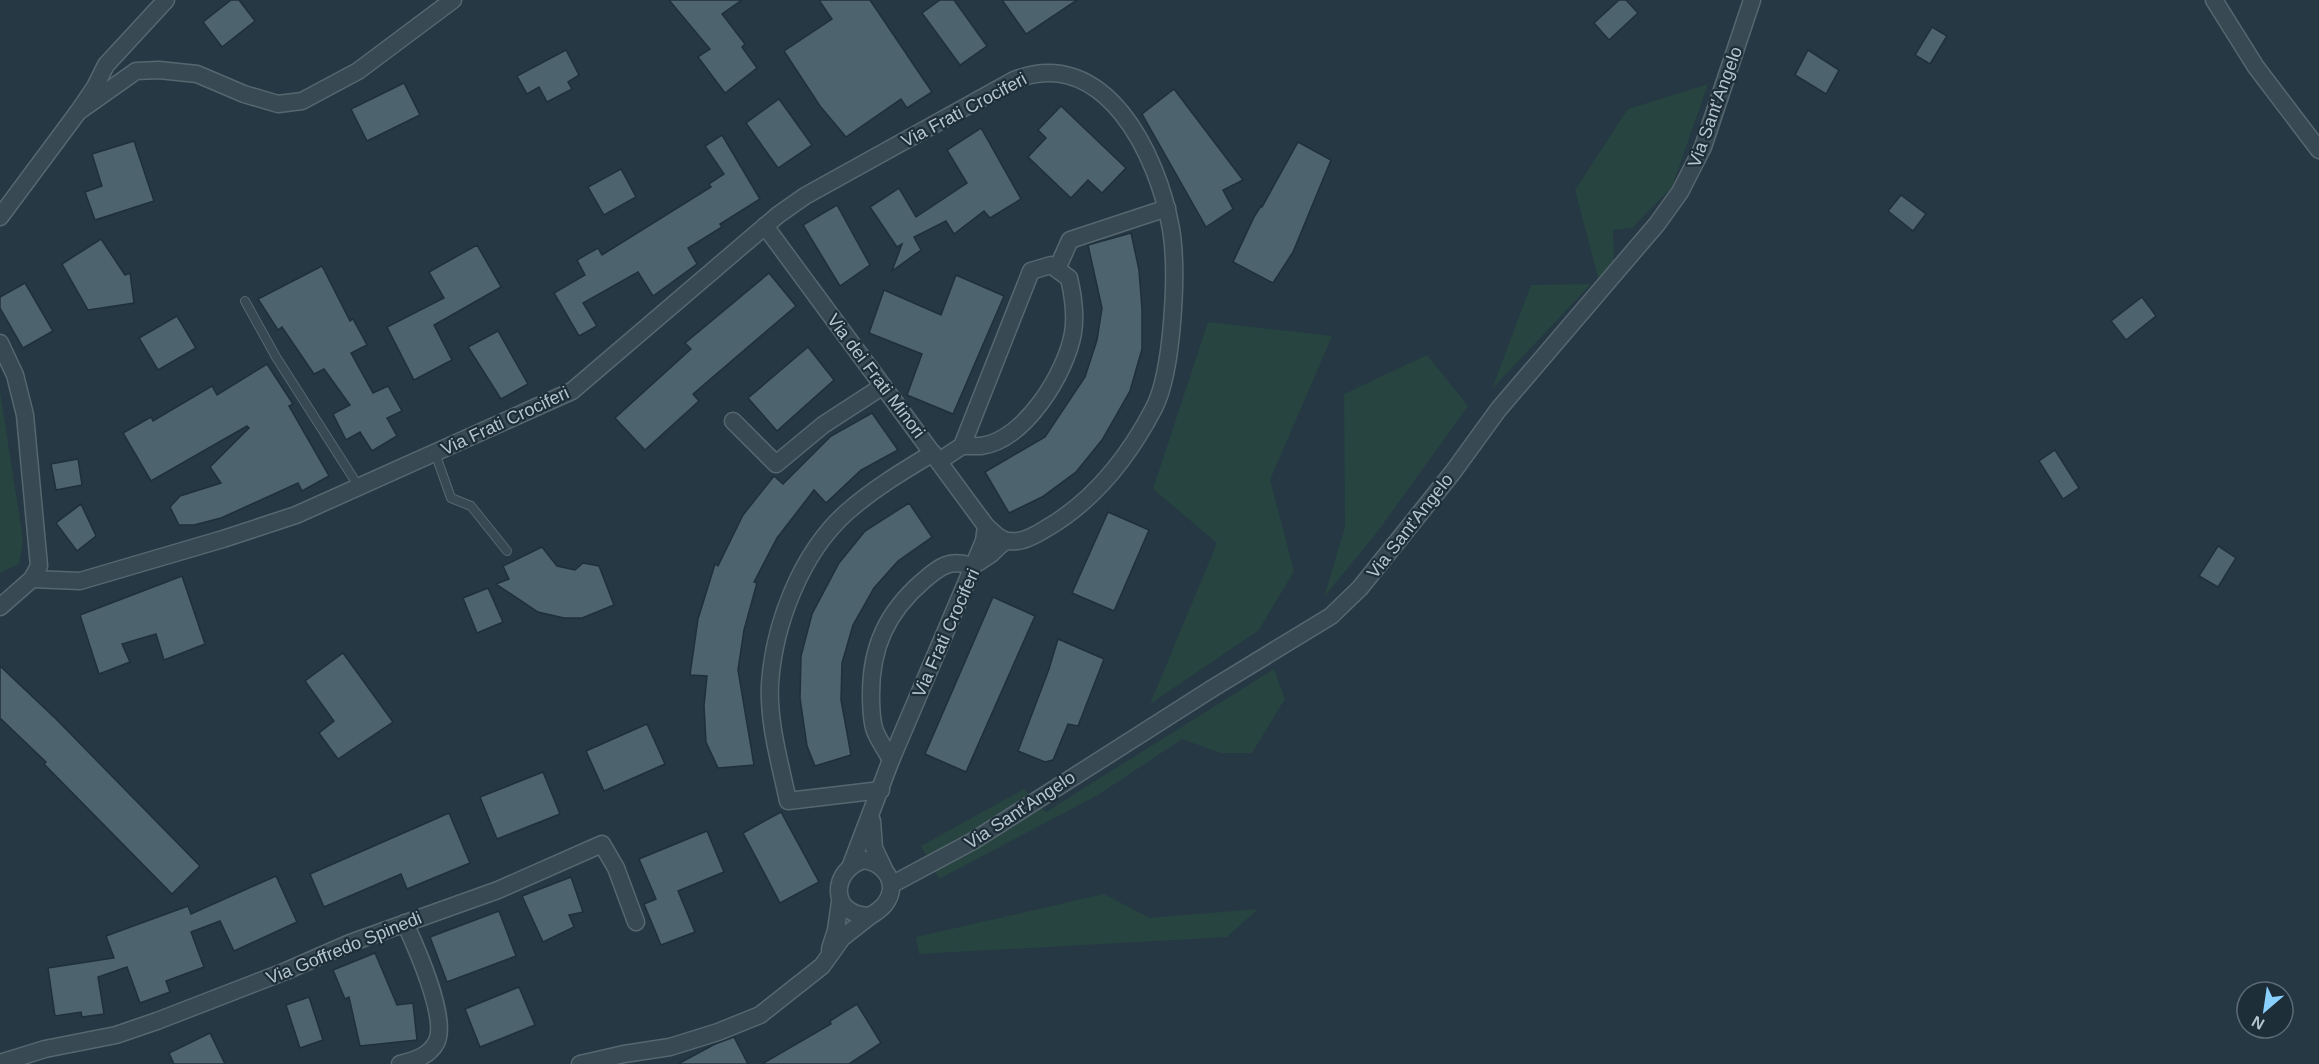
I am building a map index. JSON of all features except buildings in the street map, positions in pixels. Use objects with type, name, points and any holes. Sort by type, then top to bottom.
[{"type":"street","points":[[0,217],[78,112],[95,87],[106,65],[166,0]]},
{"type":"street","points":[[78,112],[136,71],[147,70],[197,74],[244,94],[278,104],[302,101],[358,71],[453,0]]},
{"type":"street","name":"Via Sant'Angelo","points":[[891,885],[973,841],[1213,688],[1331,616],[1360,588],[1453,472],[1498,410],[1657,224],[1680,192],[1706,141],[1752,0]]},
{"type":"street","points":[[2214,0],[2256,67],[2319,150]]},
{"type":"street","name":"Via Frati Crociferi","points":[[32,579],[80,581],[234,536],[296,515],[572,391],[765,226],[805,196],[1014,80],[1044,72],[1068,74],[1097,89],[1120,110],[1144,150],[1158,181],[1167,208],[1172,240],[1170,352],[1155,405],[1123,460],[1085,501],[1047,528],[1019,541],[1006,541],[972,566],[891,760],[851,865]]},
{"type":"street","points":[[1057,269],[1070,240],[1167,208]]},
{"type":"street","name":"Via dei Frati Minori","points":[[765,226],[987,526],[1006,541]]},
{"type":"street","points":[[881,790],[788,801],[772,718],[770,686],[775,645],[784,611],[826,535],[845,514],[872,491],[895,475],[962,446],[983,446],[1007,435],[1030,415],[1047,395],[1063,367],[1073,332],[1073,299],[1069,278],[1051,265],[1031,270],[962,446]]},
{"type":"street","points":[[0,343],[19,386],[28,432],[39,566],[32,579],[0,607]]},
{"type":"street","points":[[733,421],[776,464],[824,425],[883,386]]},
{"type":"street","points":[[891,760],[876,732],[871,711],[873,655],[886,626],[908,594],[932,573],[945,566],[958,561],[972,566],[984,541],[987,526]]},
{"type":"street","points":[[580,1064],[670,1047],[718,1032],[760,1015],[822,966],[842,938],[886,903],[891,885],[874,848],[871,814]]},
{"type":"street","name":"Via Goffredo Spinedi","points":[[0,1063],[45,1049],[117,1035],[157,1022],[286,972],[350,943],[498,890],[602,844],[616,868],[636,922]]},
{"type":"street","points":[[822,966],[834,938],[841,883],[851,865],[864,860],[878,864],[884,869]]},
{"type":"street","points":[[840,902],[843,908],[853,914],[870,916]]},
{"type":"street","points":[[400,1064],[419,1059],[429,1053],[437,1043],[440,1032],[439,1020],[422,959],[405,923]]},
{"type":"lane","points":[[245,301],[276,357],[359,487]]},
{"type":"lane","points":[[435,453],[451,498],[471,506],[507,551]]},
{"type":"green space","points":[[1708,84],[1672,187],[1632,228],[1613,230],[1614,262],[1599,281],[1575,190],[1628,109]]},
{"type":"green space","points":[[1591,284],[1492,389],[1531,285]]},
{"type":"green space","points":[[1208,322],[1332,336],[1270,480],[1294,571],[1259,630],[1150,704],[1217,543],[1153,489]]},
{"type":"green space","points":[[1427,355],[1468,406],[1378,531],[1324,597],[1345,527],[1344,394]]},
{"type":"green space","points":[[0,391],[23,540],[19,564],[0,573]]},
{"type":"green space","points":[[1274,669],[1285,699],[1252,753],[1221,753],[1182,739],[1098,795],[939,879],[921,846],[1024,789],[1046,812]]},
{"type":"green space","points":[[1104,894],[1150,918],[1258,909],[1227,937],[919,954],[916,937]]}]
